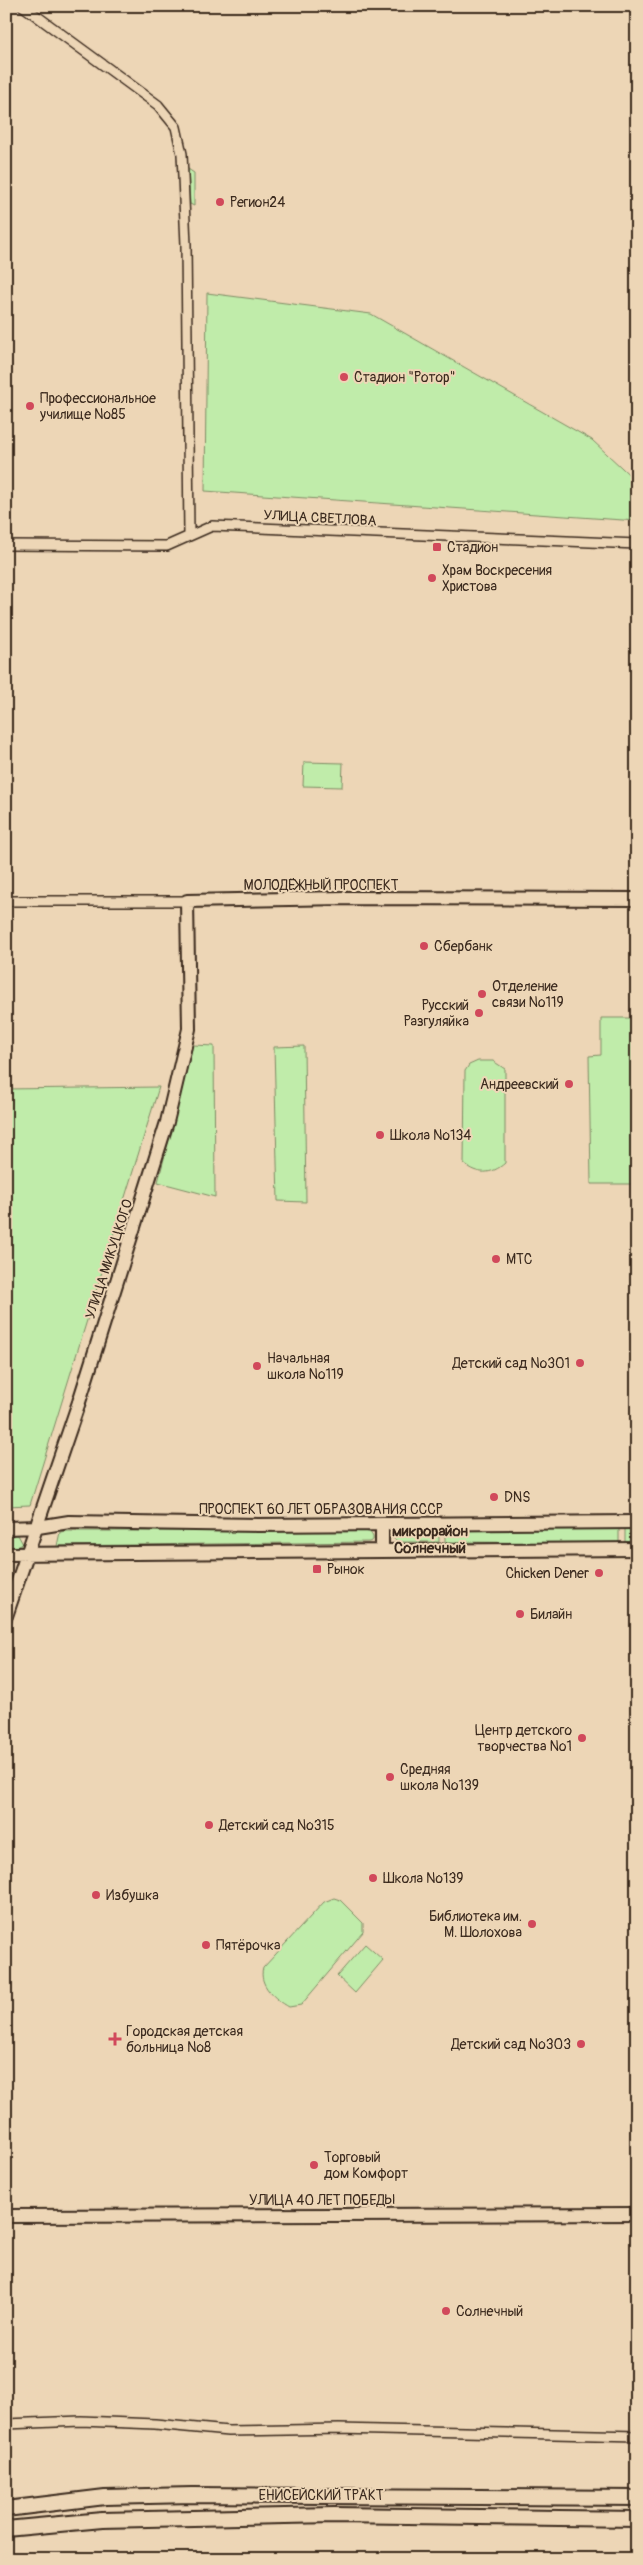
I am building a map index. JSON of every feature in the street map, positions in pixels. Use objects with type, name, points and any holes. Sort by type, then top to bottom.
[{"type":"main road","name":"ЕНИСЕЙСКИЙ ТРАКТ","points":[[6,2509],[105,2497],[192,2495],[637,2498]]},
{"type":"main road","name":"ЕНИСЕЙСКИЙ ТРАКТ","points":[[6,2530],[102,2520],[324,2515],[637,2520]]},
{"type":"street","points":[[23,6],[158,105],[168,115],[179,137],[182,154],[186,245],[189,535]]},
{"type":"street","points":[[37,16],[40,6]]},
{"type":"street","name":"УЛИЦА СВЕТЛОВА","points":[[6,545],[167,546],[212,526],[637,544]]},
{"type":"street","name":"МОЛОДЁЖНЫЙ ПРОСПЕКТ","points":[[6,901],[187,901],[344,898],[637,899]]},
{"type":"street","name":"УЛИЦА МИКУЦКОГО","points":[[6,1616],[15,1584],[38,1527],[151,1179],[186,1045],[189,1029],[187,901]]},
{"type":"street","name":"ПРОСПЕКТ 60 ЛЕТ ОБРАЗОВАНИЯ СССР","points":[[6,1528],[38,1527],[69,1522],[382,1524],[637,1522]]},
{"type":"street","points":[[382,1524],[382,1549]]},
{"type":"street","points":[[6,1554],[382,1549],[637,1549]]},
{"type":"street","name":"УЛИЦА 40 ЛЕТ ПОБЕДЫ","points":[[6,2216],[637,2214]]},
{"type":"street","points":[[6,2424],[81,2421],[155,2424],[228,2431],[339,2430],[637,2436]]},
{"type":"green space","points":[[188,169],[194,173],[194,206],[190,204]]},
{"type":"green space","name":"Стадион \"Ротор\"","points":[[207,293],[371,314],[592,440],[637,482],[637,521],[205,491]]},
{"type":"green space","points":[[304,762],[343,763],[342,787],[303,786]]},
{"type":"green space","points":[[601,1018],[637,1018],[637,1184],[591,1184],[589,1056],[601,1055]]},
{"type":"green space","points":[[193,1045],[214,1046],[215,1197],[158,1182]]},
{"type":"green space","points":[[304,1046],[306,1202],[278,1201],[274,1047]]},
{"type":"green space","points":[[478,1061],[493,1061],[505,1069],[505,1163],[495,1170],[484,1172],[469,1168],[464,1164],[465,1071],[469,1065]]},
{"type":"green space","points":[[159,1087],[30,1505],[6,1506],[6,1089]]},
{"type":"green space","points":[[619,1528],[619,1543],[445,1542],[445,1531]]},
{"type":"green space","points":[[625,1528],[637,1528],[637,1543],[625,1543]]},
{"type":"green space","points":[[365,1531],[371,1533],[373,1540],[369,1542],[57,1546],[60,1532]]},
{"type":"green space","points":[[439,1531],[439,1542],[399,1542],[393,1538],[397,1532]]},
{"type":"green space","points":[[18,1535],[23,1544],[17,1547],[6,1547],[6,1536]]},
{"type":"green space","points":[[334,1898],[340,1900],[363,1923],[363,1932],[301,2005],[289,2007],[273,1996],[265,1986],[262,1974],[263,1968],[324,1902]]},
{"type":"green space","points":[[365,1944],[383,1960],[355,1993],[337,1976]]},
{"type":"place","name":"Регион24","points":[[220,202]]},
{"type":"place","name":"Стадион \"Ротор\"","points":[[344,377]]},
{"type":"place","name":"Профессиональное училище №85","points":[[30,406]]},
{"type":"place","name":"Стадион","points":[[437,547]]},
{"type":"place","name":"Храм Воскресения Христова","points":[[432,578]]},
{"type":"place","name":"Сбербанк","points":[[424,946]]},
{"type":"place","name":"Отделение связи №119","points":[[482,994]]},
{"type":"place","name":"Русский Разгуляйка","points":[[479,1013]]},
{"type":"place","name":"Андреевский","points":[[569,1084]]},
{"type":"place","name":"Школа №134","points":[[380,1135]]},
{"type":"place","name":"МТС","points":[[496,1259]]},
{"type":"place","name":"Детский сад №301","points":[[580,1363]]},
{"type":"place","name":"Начальная школа №119","points":[[257,1366]]},
{"type":"place","name":"DNS","points":[[494,1497]]},
{"type":"place","name":"Рынок","points":[[317,1569]]},
{"type":"place","name":"Chicken Dener","points":[[599,1573]]},
{"type":"place","name":"Билайн","points":[[520,1614]]},
{"type":"place","name":"Центр детского творчества №1","points":[[582,1738]]},
{"type":"place","name":"Средняя школа №139","points":[[390,1777]]},
{"type":"place","name":"Детский сад №315","points":[[209,1825]]},
{"type":"place","name":"Школа №139","points":[[373,1878]]},
{"type":"place","name":"Избушка","points":[[96,1895]]},
{"type":"place","name":"Библиотека им. М. Шолохова","points":[[532,1924]]},
{"type":"place","name":"Пятёрочка","points":[[206,1945]]},
{"type":"place","name":"Городская детская больница №8","points":[[115,2039]]},
{"type":"place","name":"Детский сад №303","points":[[581,2044]]},
{"type":"place","name":"Торговый дом Комфорт","points":[[314,2165]]},
{"type":"place","name":"Солнечный","points":[[446,2311]]},
{"type":"district","name":"микрорайон Солнечный","points":[[430,1540]]}]
